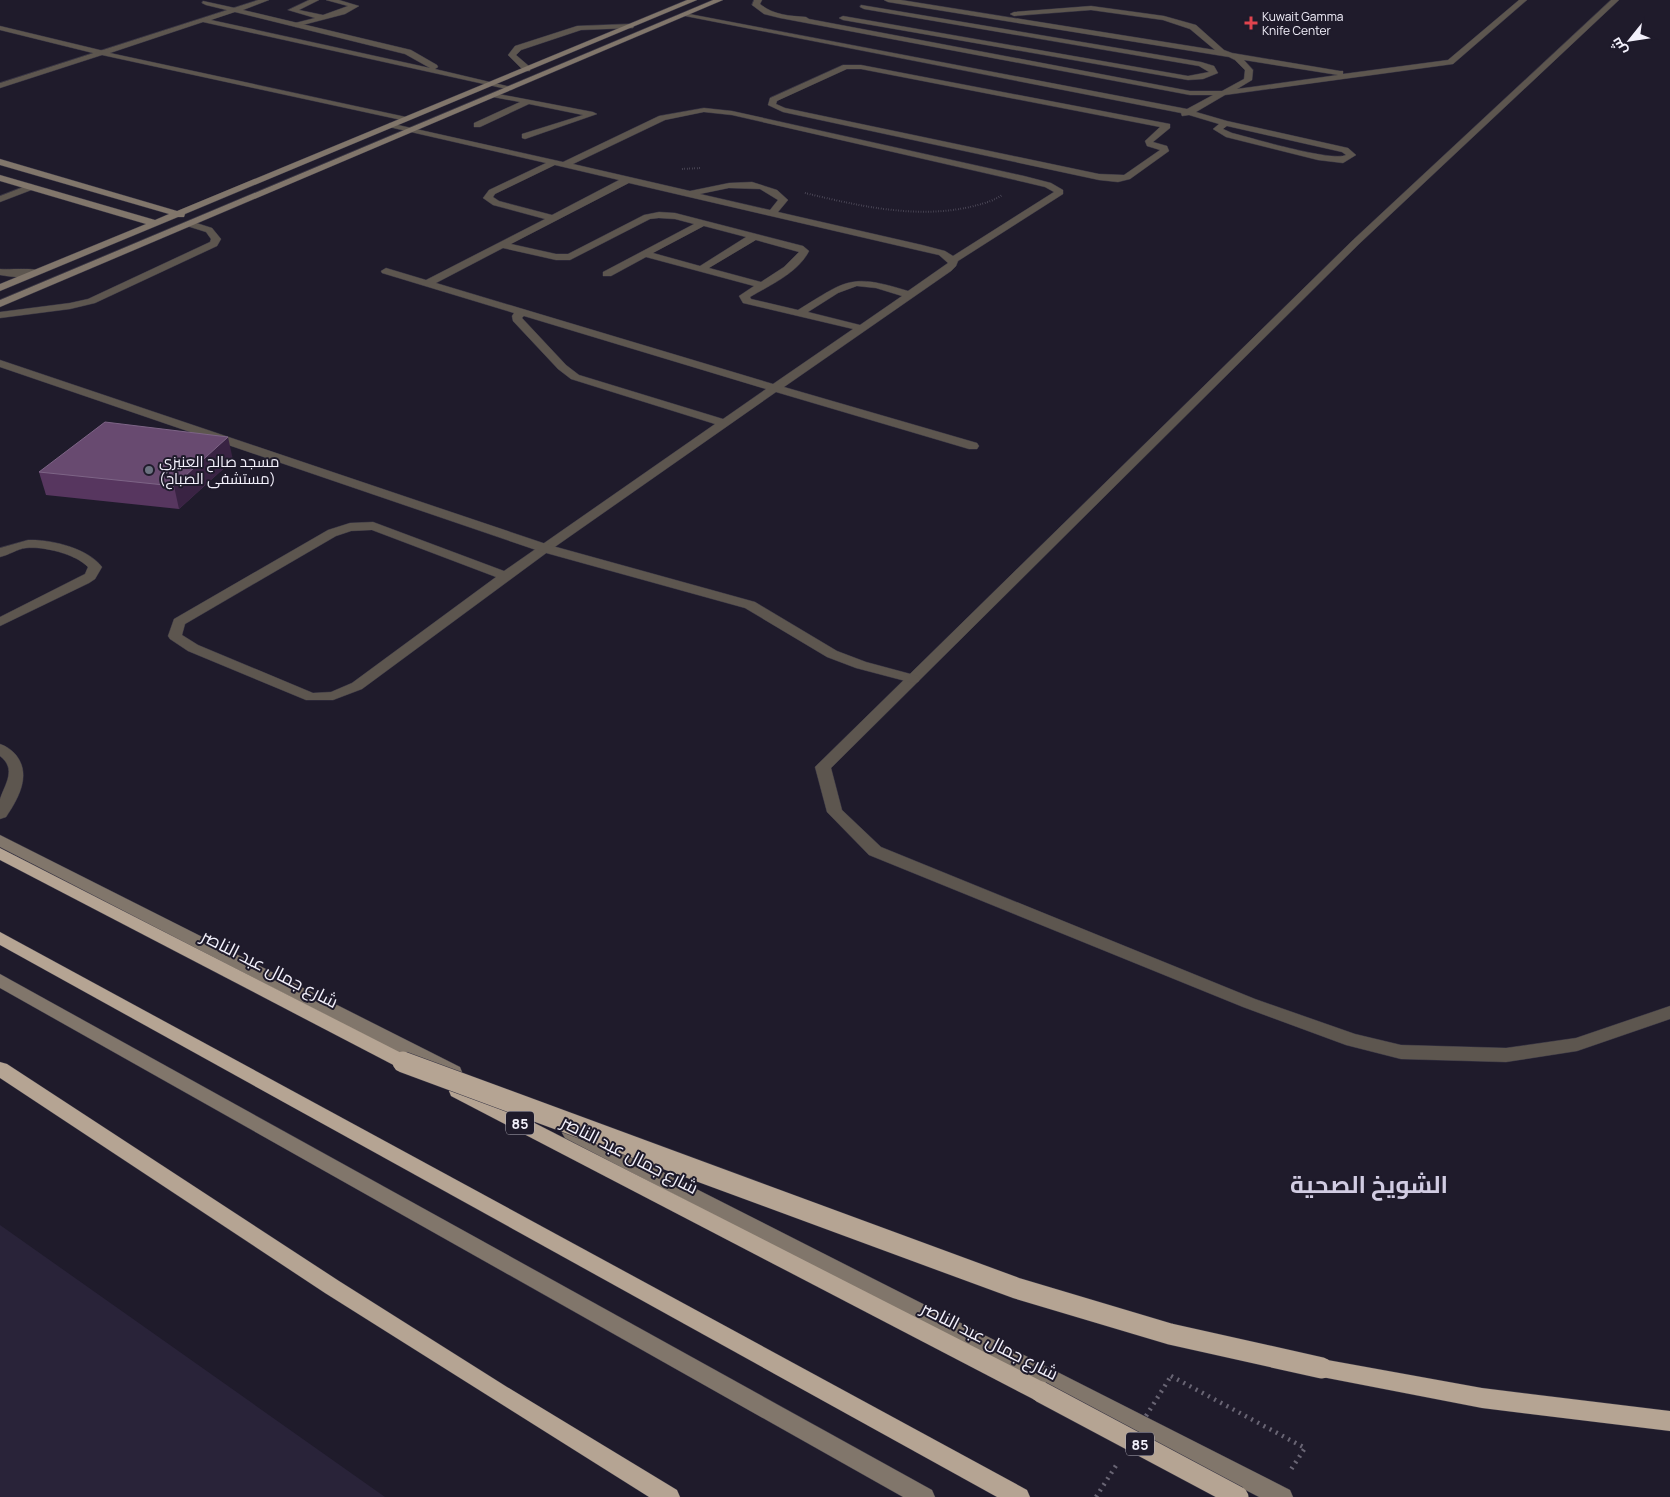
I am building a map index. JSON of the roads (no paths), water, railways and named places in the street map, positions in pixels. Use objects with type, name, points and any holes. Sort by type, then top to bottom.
[{"type":"highway","name":"شارع جمال عبد الناصر","points":[[0,853],[1032,1387],[1238,1497]]},
{"type":"highway","points":[[0,938],[1019,1497]]},
{"type":"highway","points":[[403,1062],[1016,1288],[1170,1334],[1322,1368],[1482,1398],[1670,1421]]},
{"type":"highway","points":[[0,1069],[174,1185],[526,1411],[669,1497]]},
{"type":"street","points":[[217,0],[206,3],[408,52],[446,74]]},
{"type":"street","points":[[0,86],[265,0]]},
{"type":"street","points":[[315,0],[292,10],[324,18]]},
{"type":"street","points":[[298,25],[324,18],[355,6],[330,0]]},
{"type":"street","points":[[0,288],[693,0]]},
{"type":"street","points":[[0,304],[720,0]]},
{"type":"street","points":[[758,0],[756,5],[763,11],[776,16],[1190,93],[1226,93],[1450,62],[1523,0]]},
{"type":"street","points":[[888,0],[1221,52],[1354,75]]},
{"type":"street","points":[[1614,0],[1356,242],[823,767],[835,812],[875,851],[1249,1003],[1352,1040],[1402,1052],[1498,1054],[1524,1052],[1577,1044],[1670,1012]]},
{"type":"street","points":[[796,19],[839,17],[855,13],[864,4],[1201,64],[1211,68],[1214,73],[1203,78],[1188,78],[839,17]]},
{"type":"street","points":[[990,16],[1074,9],[1118,11],[1164,18],[1193,27],[1221,52],[1238,58],[1249,70],[1248,80],[1188,112],[1167,126],[1149,141],[1150,144],[1165,150],[1127,177],[1118,179],[1100,177],[783,110],[772,106],[773,100],[846,68],[861,67],[1167,126]]},
{"type":"street","points":[[684,15],[1188,112],[1225,123],[1345,150],[1352,155],[1343,160],[1318,157],[1228,135],[1217,130],[1225,123]]},
{"type":"street","points":[[202,20],[511,88]]},
{"type":"street","points":[[527,69],[512,55],[518,48],[580,28],[630,26]]},
{"type":"street","points":[[0,28],[101,53],[406,119]]},
{"type":"street","points":[[924,79],[946,66]]},
{"type":"street","points":[[1059,105],[1082,91]]},
{"type":"street","points":[[496,94],[593,114],[525,136]]},
{"type":"street","points":[[477,125],[529,101]]},
{"type":"street","points":[[505,576],[372,526],[350,527],[332,533],[179,622],[175,636],[193,648],[310,696],[333,696],[357,686],[544,548],[910,295],[947,269],[953,264],[954,260],[1060,192],[1048,185],[1018,177],[732,113],[704,110],[692,110],[662,118],[564,165]]},
{"type":"street","points":[[392,125],[934,251],[954,260]]},
{"type":"street","points":[[0,162],[178,214],[209,230],[216,239],[214,244],[91,301],[70,306],[0,315]]},
{"type":"street","points":[[553,163],[492,192],[488,198],[496,203],[553,218]]},
{"type":"street","points":[[0,178],[176,230]]},
{"type":"street","points":[[428,283],[627,180]]},
{"type":"street","points":[[250,184],[273,189]]},
{"type":"street","points":[[688,194],[742,184],[764,187],[770,189],[783,200],[772,213]]},
{"type":"street","points":[[0,199],[31,187]]},
{"type":"street","points":[[502,245],[556,257],[570,257],[646,217],[675,216],[800,248],[804,251],[803,255],[793,265],[744,296],[747,301],[861,328]]},
{"type":"street","points":[[607,274],[703,223]]},
{"type":"street","points":[[701,269],[755,236]]},
{"type":"street","points":[[645,254],[761,285]]},
{"type":"street","points":[[386,271],[973,446]]},
{"type":"street","points":[[0,272],[14,274],[37,272]]},
{"type":"street","points":[[798,314],[845,286],[855,283],[869,284],[910,295]]},
{"type":"street","points":[[523,312],[517,316],[517,319],[562,367],[574,377],[724,423]]},
{"type":"street","points":[[0,363],[544,548],[750,604],[802,638],[834,655],[913,679]]},
{"type":"street","points":[[0,553],[22,544],[48,543],[89,560],[95,567],[90,576],[84,580],[0,622]]},
{"type":"street","points":[[0,749],[10,758],[17,774],[17,782],[0,814]]},
{"type":"street","points":[[0,840],[1282,1497]]},
{"type":"street","points":[[0,980],[924,1497]]},
{"type":"place","name":"Kuwait Gamma Knife Center","points":[[1251,23]]},
{"type":"place","name":"مسجد صالح العنيزي (مستشفى الصباح)","points":[[149,470]]},
{"type":"district","name":"الشويخ الصحية","points":[[1369,1183]]}]
